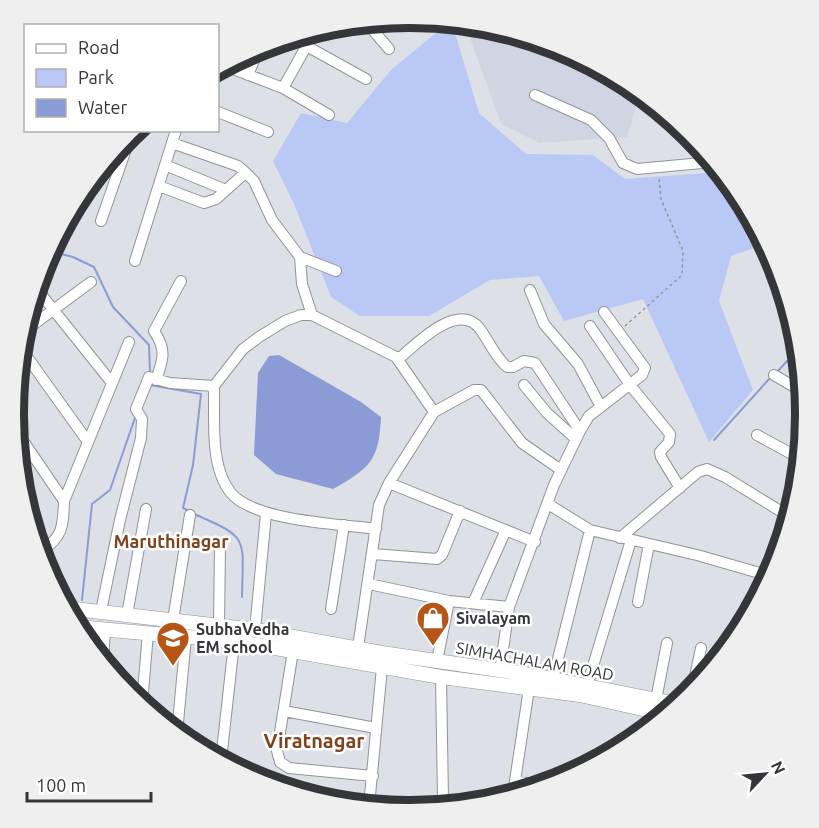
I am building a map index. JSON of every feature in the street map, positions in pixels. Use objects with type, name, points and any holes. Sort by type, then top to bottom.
[{"type":"main road","name":"SIMHACHALAM ROAD","points":[[77,609],[219,625],[235,634],[255,630],[356,656],[437,661],[500,670],[666,702]]},
{"type":"main road","points":[[89,628],[186,637],[235,634],[293,651],[356,656],[382,667],[441,677],[580,694],[653,713]]},
{"type":"street","points":[[373,30],[388,49]]},
{"type":"street","points":[[304,44],[366,79]]},
{"type":"street","points":[[284,88],[307,45]]},
{"type":"street","points":[[248,75],[253,62]]},
{"type":"street","points":[[235,70],[284,88],[328,115]]},
{"type":"street","points":[[535,95],[591,120],[609,138],[623,163],[637,169],[702,163]]},
{"type":"street","points":[[219,112],[268,132]]},
{"type":"street","points":[[135,261],[175,132]]},
{"type":"street","points":[[172,143],[244,171],[254,181],[272,220],[300,257],[336,271]]},
{"type":"street","points":[[101,221],[124,156]]},
{"type":"street","points":[[165,165],[226,190]]},
{"type":"street","points":[[159,186],[204,203],[216,199],[242,176],[244,171]]},
{"type":"street","points":[[300,257],[302,284],[312,315]]},
{"type":"street","points":[[101,611],[120,520],[141,438],[139,396],[164,357],[164,348],[154,331],[181,281]]},
{"type":"street","points":[[35,323],[91,282]]},
{"type":"street","points":[[530,290],[544,324],[578,364],[601,406]]},
{"type":"street","points":[[42,296],[112,383]]},
{"type":"street","points":[[500,670],[509,607],[561,470],[589,416],[642,375],[644,363],[604,312]]},
{"type":"street","points":[[376,529],[266,514],[232,495],[222,474],[215,441],[214,386],[243,349],[259,337],[285,321],[301,315],[312,315],[396,357],[434,412]]},
{"type":"street","points":[[396,357],[401,357],[442,325],[464,319],[470,321],[479,327],[507,367],[513,367],[524,361],[535,363],[578,435]]},
{"type":"street","points":[[590,326],[630,385],[670,434],[669,442],[660,452],[680,488]]},
{"type":"street","points":[[47,546],[59,536],[63,524],[64,501],[129,342]]},
{"type":"street","points":[[28,358],[88,442]]},
{"type":"street","points":[[774,375],[794,387]]},
{"type":"street","points":[[152,379],[214,386]]},
{"type":"street","points":[[524,385],[542,408],[578,435]]},
{"type":"street","points":[[356,656],[369,584],[376,516],[389,483],[434,412],[474,390],[481,390],[522,443],[561,470]]},
{"type":"street","points":[[757,435],[793,455]]},
{"type":"street","points":[[25,444],[64,501]]},
{"type":"street","points":[[587,686],[626,539],[698,472],[707,469],[717,472],[782,512]]},
{"type":"street","points":[[389,483],[535,542]]},
{"type":"street","points":[[548,504],[590,530],[761,573]]},
{"type":"street","points":[[127,615],[146,509]]},
{"type":"street","points":[[373,554],[437,559],[442,555],[460,511]]},
{"type":"street","points":[[173,620],[190,514]]},
{"type":"street","points":[[255,630],[266,514]]},
{"type":"street","points":[[331,609],[344,525]]},
{"type":"street","points":[[473,603],[506,530]]},
{"type":"street","points":[[552,679],[590,530]]},
{"type":"street","points":[[638,602],[649,544]]},
{"type":"street","points":[[219,546],[219,625]]},
{"type":"street","points":[[369,584],[449,601],[509,607]]},
{"type":"street","points":[[437,661],[449,601]]},
{"type":"street","points":[[104,649],[105,630]]},
{"type":"street","points":[[143,693],[148,633]]},
{"type":"street","points":[[222,751],[235,634]]},
{"type":"street","points":[[178,722],[186,637]]},
{"type":"street","points":[[656,700],[667,643]]},
{"type":"street","points":[[696,671],[701,648]]},
{"type":"street","points":[[293,651],[277,750],[283,766],[373,776]]},
{"type":"street","points":[[370,797],[382,667]]},
{"type":"street","points":[[514,785],[532,675]]},
{"type":"street","points":[[441,677],[443,798]]},
{"type":"street","points":[[284,711],[376,728]]},
{"type":"street","points":[[514,781],[522,782]]},
{"type":"path","points":[[620,331],[682,275],[683,251],[661,199],[658,168]]},
{"type":"shaded area","points":[[468,33],[509,42],[557,58],[602,80],[637,103],[627,137],[539,143],[501,124]]},
{"type":"green space","points":[[440,30],[448,31],[456,36],[479,113],[526,154],[593,155],[625,179],[710,173],[730,200],[757,247],[731,256],[719,301],[753,390],[709,442],[643,299],[564,321],[539,276],[490,280],[429,316],[360,316],[331,297],[294,204],[273,161],[301,113],[347,123],[391,70]]},
{"type":"water","points":[[279,355],[361,402],[381,417],[378,444],[370,462],[356,475],[333,489],[276,474],[254,455],[258,373],[269,356]]},
{"type":"waterway","points":[[59,253],[94,267],[113,307],[149,345],[150,373]]},
{"type":"waterway","points":[[777,372],[787,361],[792,361]]},
{"type":"waterway","points":[[714,440],[770,378]]},
{"type":"waterway","points":[[150,385],[201,394],[193,465],[183,508],[189,511]]},
{"type":"waterway","points":[[82,600],[92,504],[110,490],[136,415]]},
{"type":"waterway","points":[[194,514],[225,529],[239,542],[243,562],[242,597]]},
{"type":"place","name":"Sivalayam","points":[[433,647]]},
{"type":"place","name":"SubhaVedha EM school","points":[[173,667]]},
{"type":"district","name":"Maruthinagar","points":[[171,542]]},
{"type":"district","name":"Viratnagar","points":[[314,741]]}]
